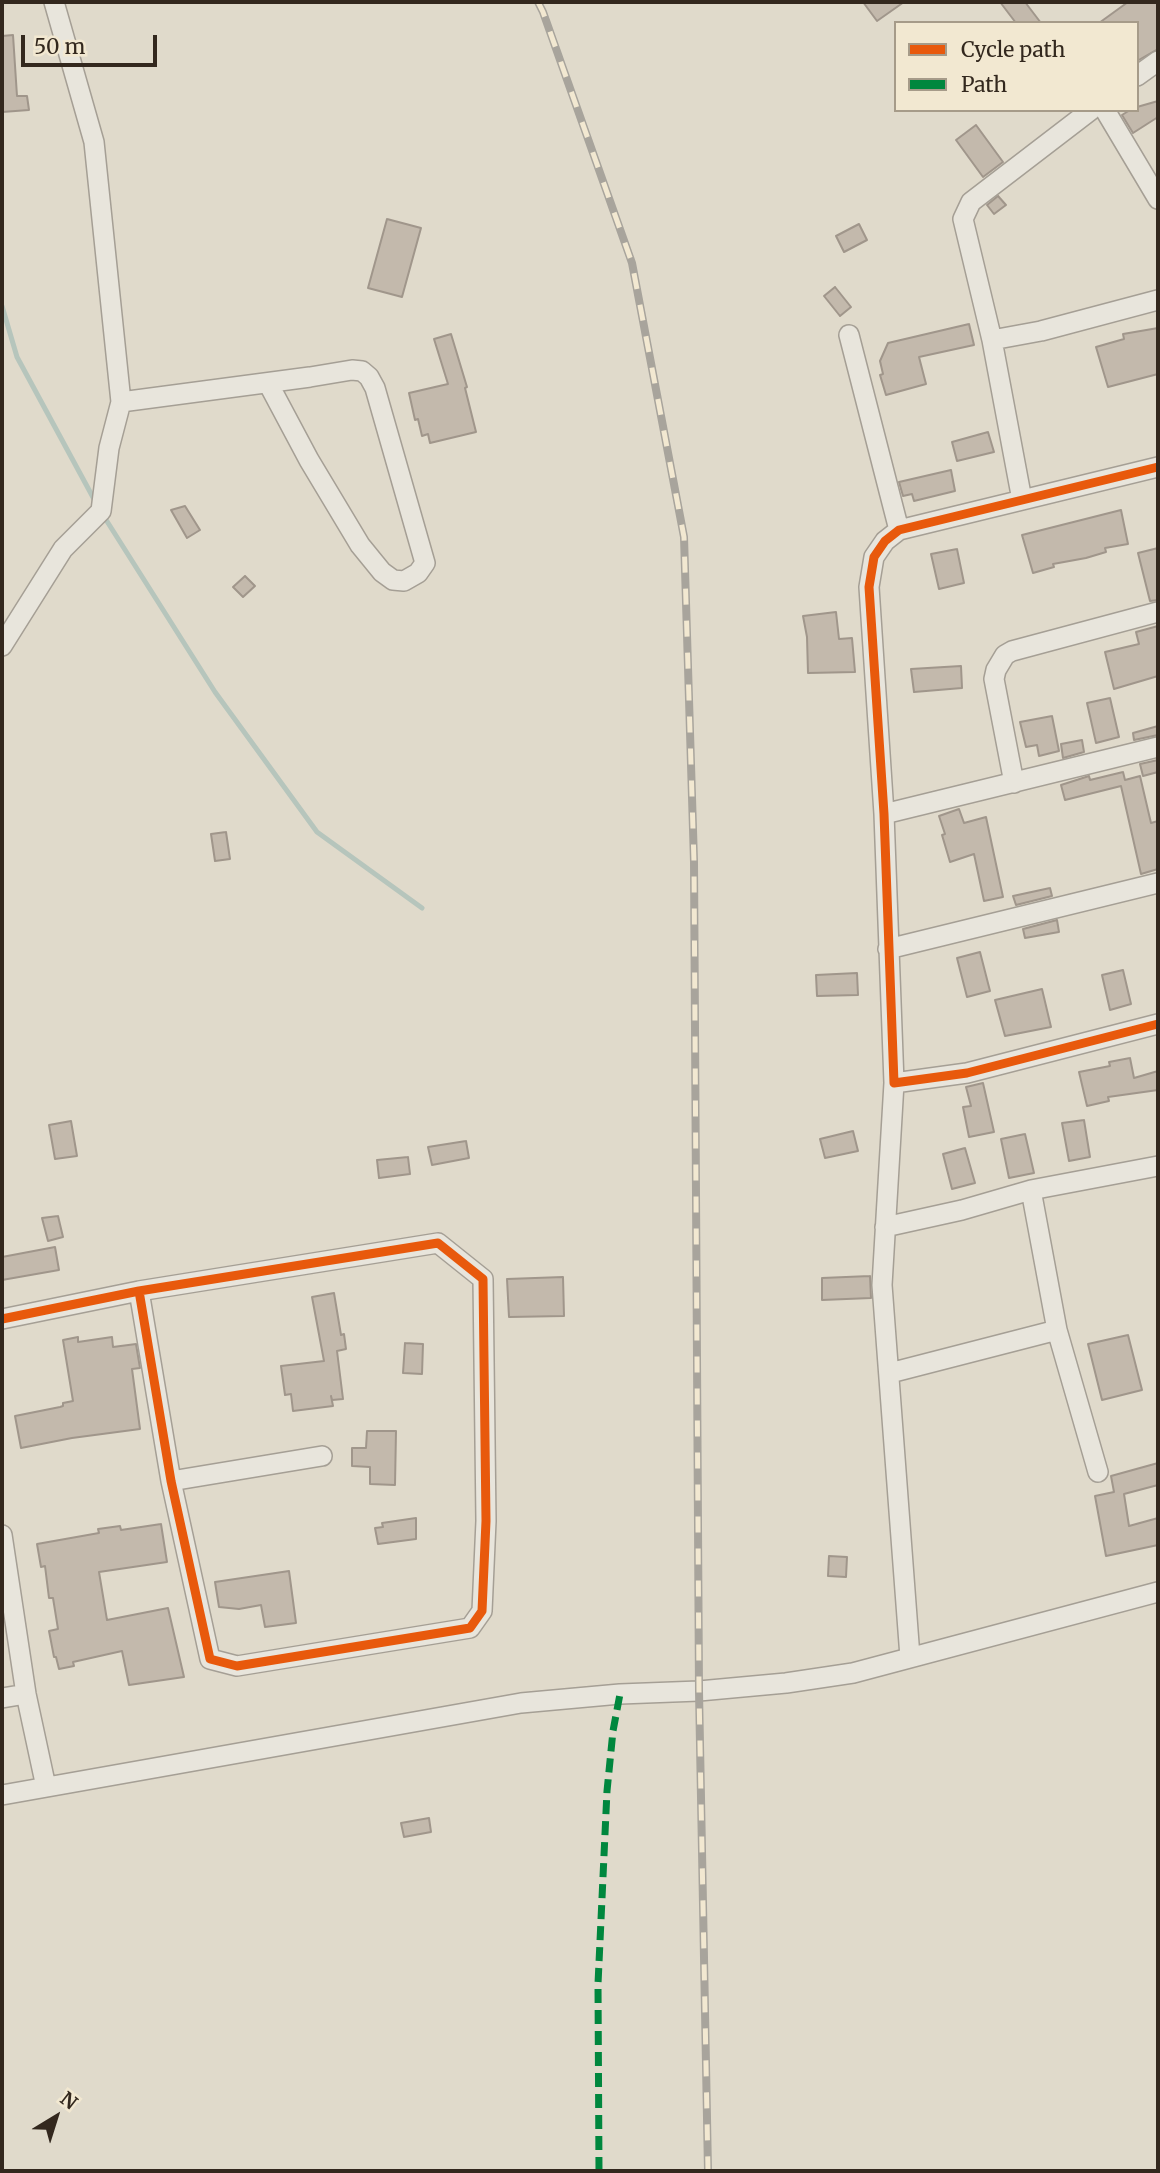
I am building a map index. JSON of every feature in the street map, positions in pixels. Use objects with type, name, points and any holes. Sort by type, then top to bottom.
[{"type":"street","points":[[2,646],[63,549],[101,511],[108,448],[121,402],[94,142],[54,2]]},
{"type":"street","points":[[1139,75],[1158,61]]},
{"type":"street","points":[[1022,500],[992,340],[963,219],[971,202],[1088,112]]},
{"type":"street","points":[[1106,112],[1158,199]]},
{"type":"street","points":[[992,340],[1041,331],[1158,300]]},
{"type":"street","points":[[849,335],[899,530]]},
{"type":"street","points":[[121,402],[362,370],[375,388],[425,563],[418,573],[404,581],[393,579],[382,572],[360,545],[309,460],[268,383]]},
{"type":"street","points":[[910,1657],[883,1285],[894,1083],[884,814],[869,587],[874,557],[884,541],[899,530],[1158,467]]},
{"type":"street","points":[[1014,783],[993,679],[1005,655],[1158,612]]},
{"type":"street","points":[[884,814],[1158,747]]},
{"type":"street","points":[[888,949],[1158,883]]},
{"type":"street","points":[[894,1083],[967,1073],[1158,1024]]},
{"type":"street","points":[[885,1227],[962,1210],[1031,1190],[1158,1166]]},
{"type":"street","points":[[1031,1190],[1057,1330],[1098,1472]]},
{"type":"street","points":[[2,1320],[139,1291],[438,1243],[483,1279],[486,1521],[482,1611],[470,1628],[237,1666],[210,1659],[171,1481],[139,1291]]},
{"type":"street","points":[[890,1374],[1057,1330]]},
{"type":"street","points":[[171,1481],[322,1456]]},
{"type":"street","points":[[2,1535],[26,1694],[46,1787]]},
{"type":"street","points":[[2,1795],[521,1703],[620,1694],[699,1691],[786,1683],[853,1673],[1158,1592]]},
{"type":"street","points":[[2,1698],[26,1694]]},
{"type":"building","points":[[863,2],[904,2],[877,21]]},
{"type":"building","points":[[1000,2],[1025,2],[1039,21],[1014,21]]},
{"type":"building","points":[[1128,2],[1158,2],[1158,49],[1139,60],[1139,21],[1102,21]]},
{"type":"building","points":[[13,35],[17,96],[27,96],[29,110],[2,112],[2,36]]},
{"type":"building","points":[[1158,101],[1158,117],[1133,133],[1122,115],[1127,112],[1139,112],[1139,106]]},
{"type":"building","points":[[976,125],[1003,162],[983,177],[956,140]]},
{"type":"building","points":[[998,196],[1006,205],[994,214],[987,205]]},
{"type":"building","points":[[387,219],[421,228],[402,297],[368,288]]},
{"type":"building","points":[[859,224],[867,240],[844,252],[836,236]]},
{"type":"building","points":[[835,287],[851,307],[840,316],[824,296]]},
{"type":"building","points":[[969,324],[974,345],[919,357],[926,384],[886,395],[880,375],[883,374],[880,361],[888,343]]},
{"type":"building","points":[[1158,328],[1158,374],[1108,387],[1096,347],[1124,339],[1123,334]]},
{"type":"building","points":[[451,334],[467,387],[465,388],[476,432],[430,443],[428,434],[422,436],[418,419],[415,420],[409,393],[448,384],[434,339]]},
{"type":"building","points":[[988,432],[994,452],[957,461],[952,442]]},
{"type":"building","points":[[951,470],[955,491],[914,501],[912,494],[903,496],[899,482]]},
{"type":"building","points":[[185,506],[200,530],[187,538],[171,510]]},
{"type":"building","points":[[1121,510],[1128,544],[1105,548],[1106,552],[1053,564],[1054,567],[1033,573],[1022,535]]},
{"type":"building","points":[[1158,548],[1158,600],[1150,601],[1138,553]]},
{"type":"building","points":[[957,549],[964,583],[939,589],[931,554]]},
{"type":"building","points":[[245,576],[255,586],[243,597],[233,587]]},
{"type":"building","points":[[836,612],[839,639],[852,638],[855,672],[808,673],[807,637],[803,616]]},
{"type":"building","points":[[1158,626],[1158,676],[1114,689],[1105,652],[1139,644],[1136,632]]},
{"type":"building","points":[[961,666],[962,688],[914,692],[911,669]]},
{"type":"building","points":[[1110,698],[1119,737],[1096,743],[1087,703]]},
{"type":"building","points":[[1052,716],[1059,751],[1039,756],[1037,745],[1026,747],[1020,722]]},
{"type":"building","points":[[1158,726],[1158,735],[1134,740],[1133,733]]},
{"type":"building","points":[[1082,740],[1084,752],[1063,758],[1061,744]]},
{"type":"building","points":[[1158,760],[1158,772],[1143,776],[1140,764]]},
{"type":"building","points":[[1123,772],[1125,780],[1140,776],[1151,823],[1158,821],[1158,869],[1141,874],[1121,786],[1065,800],[1061,785],[1089,776],[1090,780]]},
{"type":"building","points":[[959,809],[964,823],[986,817],[1003,897],[984,901],[974,854],[950,862],[939,816]]},
{"type":"building","points":[[226,832],[230,859],[215,861],[211,834]]},
{"type":"building","points":[[1050,888],[1052,896],[1016,905],[1013,896]]},
{"type":"building","points":[[1057,920],[1059,932],[1025,938],[1023,929]]},
{"type":"building","points":[[980,952],[990,991],[967,997],[957,958]]},
{"type":"building","points":[[1123,970],[1131,1004],[1110,1010],[1102,975]]},
{"type":"building","points":[[857,973],[858,995],[817,996],[816,975]]},
{"type":"building","points":[[1042,989],[1051,1027],[1005,1036],[995,1000]]},
{"type":"building","points":[[1130,1058],[1134,1078],[1158,1071],[1158,1090],[1108,1097],[1109,1101],[1087,1106],[1079,1072],[1110,1066],[1109,1062]]},
{"type":"building","points":[[983,1083],[994,1132],[969,1137],[963,1107],[971,1106],[966,1087]]},
{"type":"building","points":[[1084,1120],[1090,1157],[1069,1161],[1062,1123]]},
{"type":"building","points":[[71,1121],[77,1156],[55,1159],[49,1125]]},
{"type":"building","points":[[853,1131],[858,1151],[825,1158],[820,1139]]},
{"type":"building","points":[[1025,1134],[1034,1173],[1009,1178],[1001,1139]]},
{"type":"building","points":[[466,1141],[469,1158],[432,1165],[428,1147]]},
{"type":"building","points":[[965,1148],[975,1183],[952,1189],[943,1154]]},
{"type":"building","points":[[408,1157],[410,1174],[379,1178],[377,1160]]},
{"type":"building","points":[[58,1216],[63,1237],[48,1241],[42,1218]]},
{"type":"building","points":[[55,1247],[59,1270],[2,1280],[2,1257]]},
{"type":"building","points":[[870,1276],[871,1298],[822,1300],[822,1278]]},
{"type":"building","points":[[563,1277],[564,1316],[509,1317],[507,1279]]},
{"type":"building","points":[[334,1293],[346,1349],[337,1351],[343,1399],[332,1400],[331,1396],[333,1406],[293,1411],[291,1394],[285,1395],[281,1366],[324,1361],[312,1297]]},
{"type":"building","points":[[1128,1335],[1142,1390],[1102,1400],[1088,1344]]},
{"type":"building","points":[[78,1337],[78,1342],[112,1337],[113,1347],[136,1344],[140,1368],[132,1369],[140,1429],[21,1448],[15,1416],[60,1407],[63,1403],[73,1401],[63,1340]]},
{"type":"building","points":[[405,1343],[423,1344],[422,1374],[403,1373]]},
{"type":"building","points":[[367,1431],[396,1431],[395,1485],[370,1484],[370,1467],[352,1466],[352,1448],[366,1448]]},
{"type":"building","points":[[1158,1463],[1158,1485],[1124,1494],[1129,1526],[1158,1518],[1158,1545],[1106,1556],[1095,1496],[1114,1492],[1111,1476]]},
{"type":"building","points":[[416,1518],[416,1539],[378,1544],[375,1528],[383,1527],[382,1523]]},
{"type":"building","points":[[161,1524],[167,1562],[99,1572],[107,1620],[168,1608],[184,1677],[129,1685],[122,1651],[73,1662],[74,1666],[59,1669],[49,1631],[58,1629],[53,1598],[49,1598],[45,1566],[41,1567],[37,1544],[99,1533],[98,1529],[120,1526],[121,1530]]},
{"type":"building","points":[[829,1556],[847,1557],[846,1577],[828,1576]]},
{"type":"building","points":[[289,1571],[296,1623],[265,1627],[261,1605],[239,1609],[219,1607],[215,1582]]},
{"type":"building","points":[[429,1818],[431,1832],[404,1837],[401,1823]]},
{"type":"waterway","points":[[2,306],[17,357],[95,501]]},
{"type":"waterway","points":[[103,515],[215,692],[317,832],[422,908]]},
{"type":"railway","points":[[538,2],[632,263],[684,537],[694,862],[699,1691],[708,2171]]},
{"type":"marked path","points":[[599,2171],[598,1984],[607,1791],[620,1694]]},
{"type":"cycle path","points":[[1158,467],[899,530],[885,541],[874,557],[869,587],[884,814],[894,1083],[967,1073],[1158,1024]]},
{"type":"cycle path","points":[[2,1319],[139,1291],[438,1243],[483,1279],[486,1521],[482,1611],[470,1628],[237,1666],[210,1659],[171,1481],[139,1291]]}]
